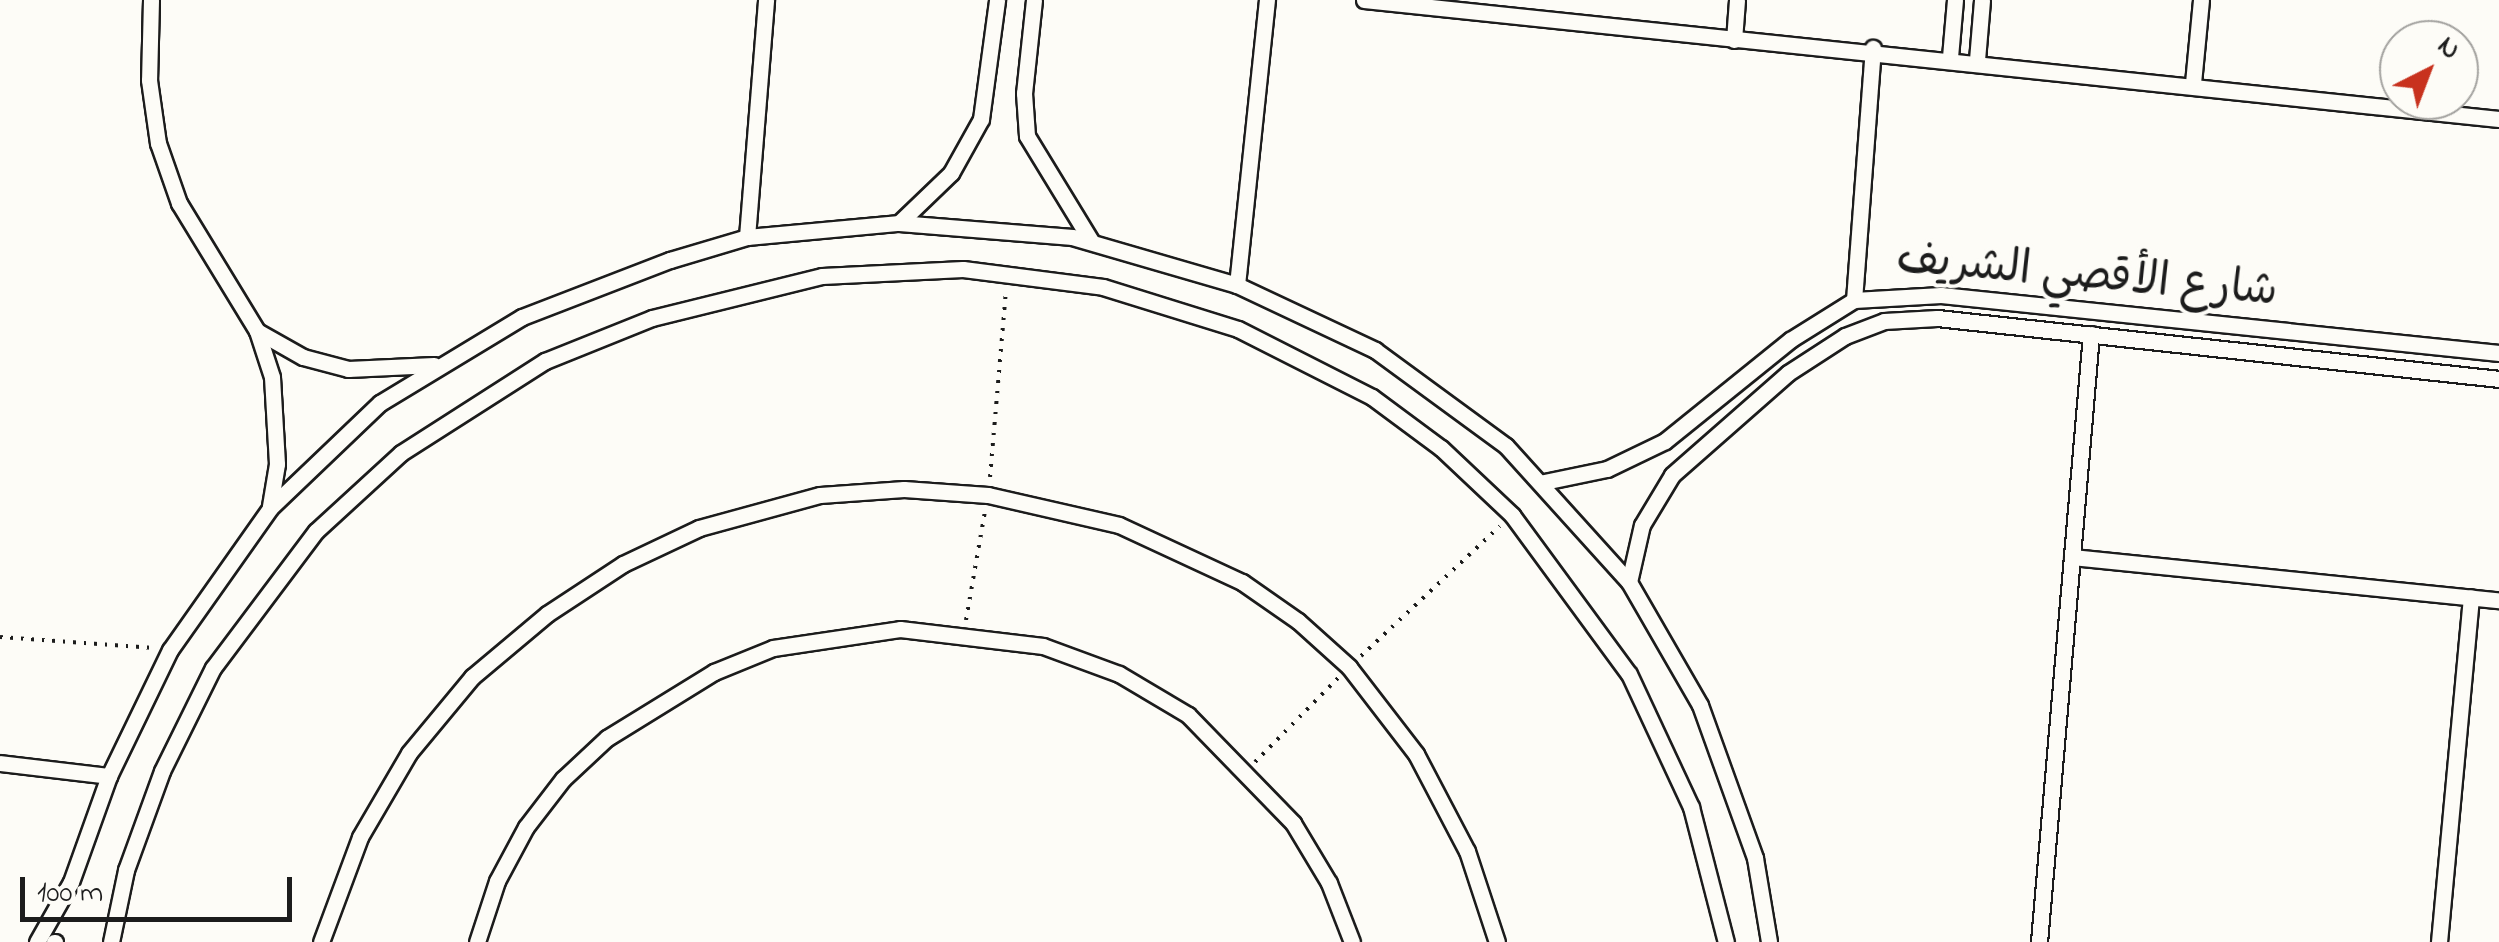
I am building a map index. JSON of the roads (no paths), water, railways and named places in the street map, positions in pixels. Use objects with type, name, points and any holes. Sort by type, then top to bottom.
[{"type":"street","points":[[151,0],[148,80],[158,143],[179,203],[258,331],[278,421],[270,508]]},
{"type":"street","points":[[746,238],[766,0]]},
{"type":"street","points":[[899,222],[950,173],[975,133],[989,88],[997,0]]},
{"type":"street","points":[[1034,0],[1024,93],[1027,136],[1091,241]]},
{"type":"street","points":[[1237,285],[1267,0]]},
{"type":"street","points":[[1364,0],[1734,40],[1873,48],[2499,119]]},
{"type":"street","points":[[1734,40],[1737,0]]},
{"type":"street","points":[[1950,57],[1955,0]]},
{"type":"street","points":[[1977,60],[1982,0]]},
{"type":"street","points":[[2193,83],[2201,0]]},
{"type":"street","points":[[1854,300],[1873,48]]},
{"type":"street","points":[[38,942],[72,882],[109,776],[170,650],[270,508],[380,403],[440,364],[540,310],[746,238],[899,222],[991,226],[1091,241],[1237,285],[1375,350],[1443,395],[1544,482],[1629,582],[1700,705],[1731,780],[1755,858],[1769,942]]},
{"type":"street","points":[[111,942],[126,870],[156,788],[213,668],[316,530],[400,453],[495,388],[652,318],[822,276],[892,270],[1008,273],[1171,305],[1302,358],[1372,397],[1441,448],[1512,515],[1590,612],[1663,739],[1696,824],[1726,942]]},
{"type":"street","name":"شارع الأقصي الشريف","points":[[1544,482],[1607,468],[1666,441],[1790,340],[1854,300],[1941,295],[2499,353]]},
{"type":"street","name":"شارع الأقصي الشريف","points":[[1629,582],[1642,526],[1672,475],[1754,398],[1845,336],[1921,317],[2499,378]]},
{"type":"street","points":[[258,331],[303,356],[348,369],[440,364]]},
{"type":"street","points":[[2039,942],[2090,334]]},
{"type":"street","points":[[321,942],[360,837],[410,752],[472,678],[574,596],[660,544],[779,503],[862,490],[988,495],[1118,525],[1182,550],[1284,611],[1349,667],[1444,802],[1497,942]]},
{"type":"street","points":[[2072,557],[2499,600]]},
{"type":"street","points":[[2440,942],[2471,597]]},
{"type":"street","points":[[477,942],[497,880],[526,827],[574,769],[658,704],[714,672],[836,634],[964,633],[1044,646],[1119,674],[1188,715],[1248,770],[1294,822],[1329,883],[1352,942]]},
{"type":"street","points":[[0,763],[109,776]]}]
